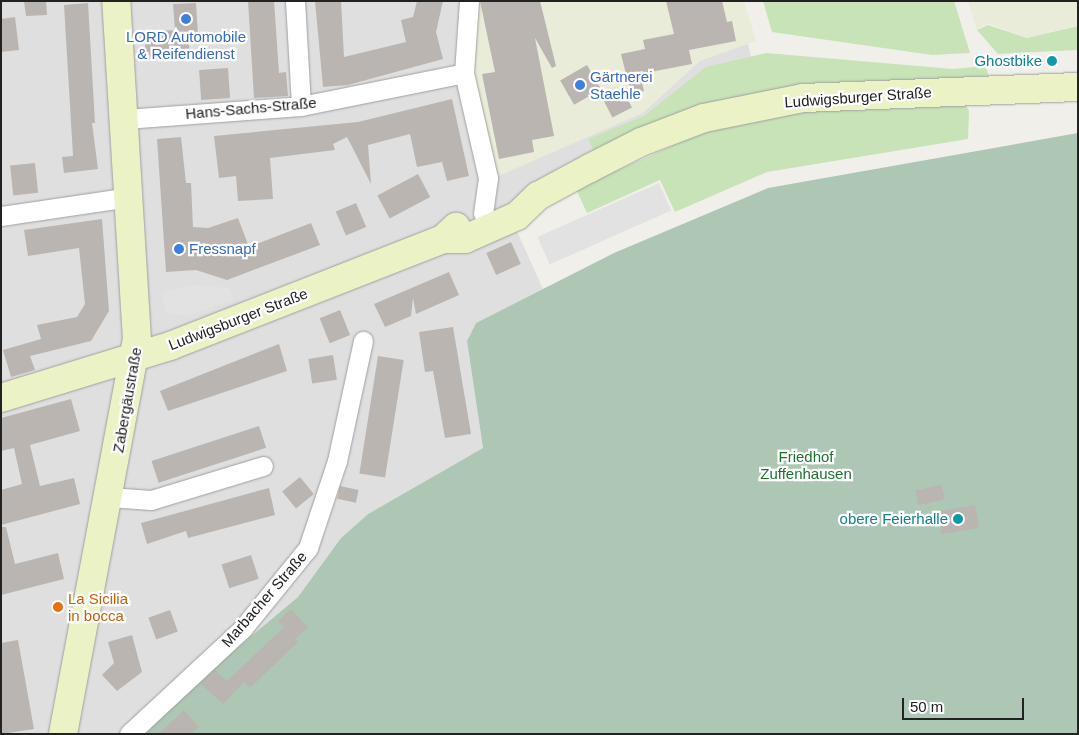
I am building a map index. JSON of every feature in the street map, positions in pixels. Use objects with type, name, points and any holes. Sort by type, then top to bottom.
[{"type":"main road","name":"Zabergäustraße","points":[[63,734],[136,359],[138,334],[116,1]]},
{"type":"main road","name":"Ludwigsburger Straße","points":[[1,398],[136,359],[443,239],[465,239],[517,216],[538,196],[641,142],[704,118],[762,105],[878,93],[1078,87]]},
{"type":"main road","name":"Ludwigsburger Straße","points":[[443,239],[486,195],[510,201],[538,196]]},
{"type":"street","points":[[295,1],[301,106]]},
{"type":"street","points":[[469,1],[464,73],[486,195]]},
{"type":"street","name":"Hans-Sachs-Straße","points":[[125,119],[301,106],[464,73]]},
{"type":"street","points":[[1,216],[130,198]]},
{"type":"street","name":"Marbacher Straße","points":[[129,734],[243,628],[308,548],[337,461],[362,341]]},
{"type":"street","points":[[109,497],[151,500],[263,466]]},
{"type":"shaded area","points":[[1,1],[739,1],[761,105],[646,153],[511,218],[543,289],[476,323],[467,341],[483,448],[368,514],[341,538],[298,597],[201,678],[145,734],[1,734]]},
{"type":"shaded area","points":[[659,183],[671,210],[550,265],[537,237]]},
{"type":"shaded area","points":[[193,285],[229,288],[234,300],[187,316],[166,313],[161,292]]},
{"type":"green space","points":[[475,1],[744,1],[756,41],[700,61],[643,113],[496,177],[472,73]]},
{"type":"green space","points":[[763,1],[954,1],[970,53],[932,55],[772,32]]},
{"type":"green space","points":[[968,1],[1078,1],[1078,25],[1028,38],[988,23],[977,30]]},
{"type":"green space","points":[[988,25],[1027,38],[1078,26],[1078,50],[998,54],[977,30]]},
{"type":"green space","points":[[766,53],[953,69],[985,66],[989,76],[784,90],[595,153],[588,139],[644,116],[706,67]]},
{"type":"green space","points":[[965,104],[969,111],[968,139],[767,172],[675,212],[660,180],[587,213],[576,189],[707,130],[803,107]]},
{"type":"green space","name":"Friedhof Zuffenhausen","points":[[1078,133],[1078,734],[145,734],[201,678],[298,597],[341,538],[368,514],[483,448],[467,341],[476,323],[614,253],[768,188]]},
{"type":"building","points":[[24,1],[46,1],[47,15],[26,16]]},
{"type":"building","points":[[248,1],[274,1],[279,73],[286,72],[288,96],[254,98]]},
{"type":"building","points":[[315,1],[341,1],[344,57],[406,42],[401,20],[413,17],[417,1],[443,1],[436,32],[443,59],[348,85],[323,87]]},
{"type":"building","points":[[480,1],[540,1],[556,66],[552,68],[535,38],[554,136],[532,140],[534,152],[499,159],[482,74],[495,72]]},
{"type":"building","points":[[666,1],[722,1],[727,22],[732,21],[736,41],[689,50],[692,64],[640,74],[644,91],[631,94],[621,54],[645,49],[643,40],[674,34]]},
{"type":"building","points":[[88,3],[95,123],[92,123],[98,169],[64,173],[62,157],[73,156],[64,5]]},
{"type":"building","points":[[196,3],[198,35],[188,35],[190,55],[146,58],[144,32],[175,30],[173,4]]},
{"type":"building","points":[[15,17],[19,50],[1,52],[1,19]]},
{"type":"building","name":"Gärtnerei Staehle","points":[[587,65],[601,89],[574,105],[560,81]]},
{"type":"building","points":[[228,68],[230,98],[201,100],[199,70]]},
{"type":"building","points":[[622,88],[632,108],[612,118],[602,98]]},
{"type":"building","points":[[452,99],[469,176],[447,181],[442,162],[417,167],[410,134],[368,145],[371,184],[347,137],[333,144],[335,150],[270,158],[273,199],[238,201],[236,176],[219,178],[214,136],[358,122]]},
{"type":"building","points":[[181,137],[186,183],[191,183],[193,227],[208,228],[238,218],[249,247],[311,223],[320,245],[227,280],[196,270],[166,272],[157,139]]},
{"type":"building","points":[[35,163],[38,193],[13,195],[10,166]]},
{"type":"building","points":[[418,174],[430,197],[390,219],[377,196]]},
{"type":"building","points":[[356,203],[366,227],[346,236],[336,212]]},
{"type":"building","points":[[102,219],[109,311],[91,341],[30,356],[35,370],[11,377],[3,350],[41,339],[37,325],[77,317],[85,304],[79,248],[28,256],[24,230]]},
{"type":"building","points":[[511,242],[521,264],[496,275],[486,253]]},
{"type":"building","points":[[449,272],[459,295],[416,314],[413,298],[411,316],[385,327],[374,304]]},
{"type":"building","points":[[340,310],[350,335],[330,343],[320,318]]},
{"type":"building","points":[[453,327],[471,434],[445,438],[433,371],[425,372],[419,332]]},
{"type":"building","points":[[279,344],[287,371],[168,411],[160,391]]},
{"type":"building","points":[[333,355],[337,380],[312,384],[308,359]]},
{"type":"building","points":[[378,356],[404,360],[385,478],[359,474]]},
{"type":"building","points":[[71,399],[80,431],[30,445],[40,486],[74,478],[80,504],[1,525],[1,490],[22,484],[14,448],[1,451],[1,418]]},
{"type":"building","points":[[259,426],[266,448],[159,483],[152,461]]},
{"type":"building","points":[[300,477],[314,494],[296,509],[282,491]]},
{"type":"building","points":[[942,485],[945,500],[918,505],[915,490]]},
{"type":"building","points":[[340,486],[359,490],[356,503],[337,499]]},
{"type":"building","points":[[269,488],[275,515],[188,538],[186,531],[147,544],[141,523]]},
{"type":"building","name":"obere Feierhalle","points":[[975,505],[979,528],[942,534],[938,512]]},
{"type":"building","points":[[1,527],[6,527],[15,564],[58,553],[64,579],[1,595]]},
{"type":"building","points":[[251,555],[259,579],[229,588],[222,565]]},
{"type":"building","points":[[291,609],[308,627],[295,639],[298,642],[250,688],[244,682],[223,704],[201,684],[215,670],[227,681],[284,627],[278,621]]},
{"type":"building","points":[[170,610],[178,632],[156,639],[148,618]]},
{"type":"building","points":[[132,635],[142,672],[117,691],[102,675],[114,663],[108,642]]},
{"type":"building","points":[[18,640],[34,729],[1,734],[1,643]]},
{"type":"building","points":[[184,710],[199,727],[192,734],[158,734]]},
{"type":"place","name":"LORD Automobile & Reifendienst","points":[[186,19]]},
{"type":"place","name":"Ghostbike","points":[[1052,61]]},
{"type":"place","name":"Gärtnerei Staehle","points":[[580,85]]},
{"type":"place","name":"Fressnapf","points":[[179,249]]},
{"type":"place","name":"obere Feierhalle","points":[[958,519]]},
{"type":"place","name":"La Sicilia in bocca","points":[[58,607]]}]
